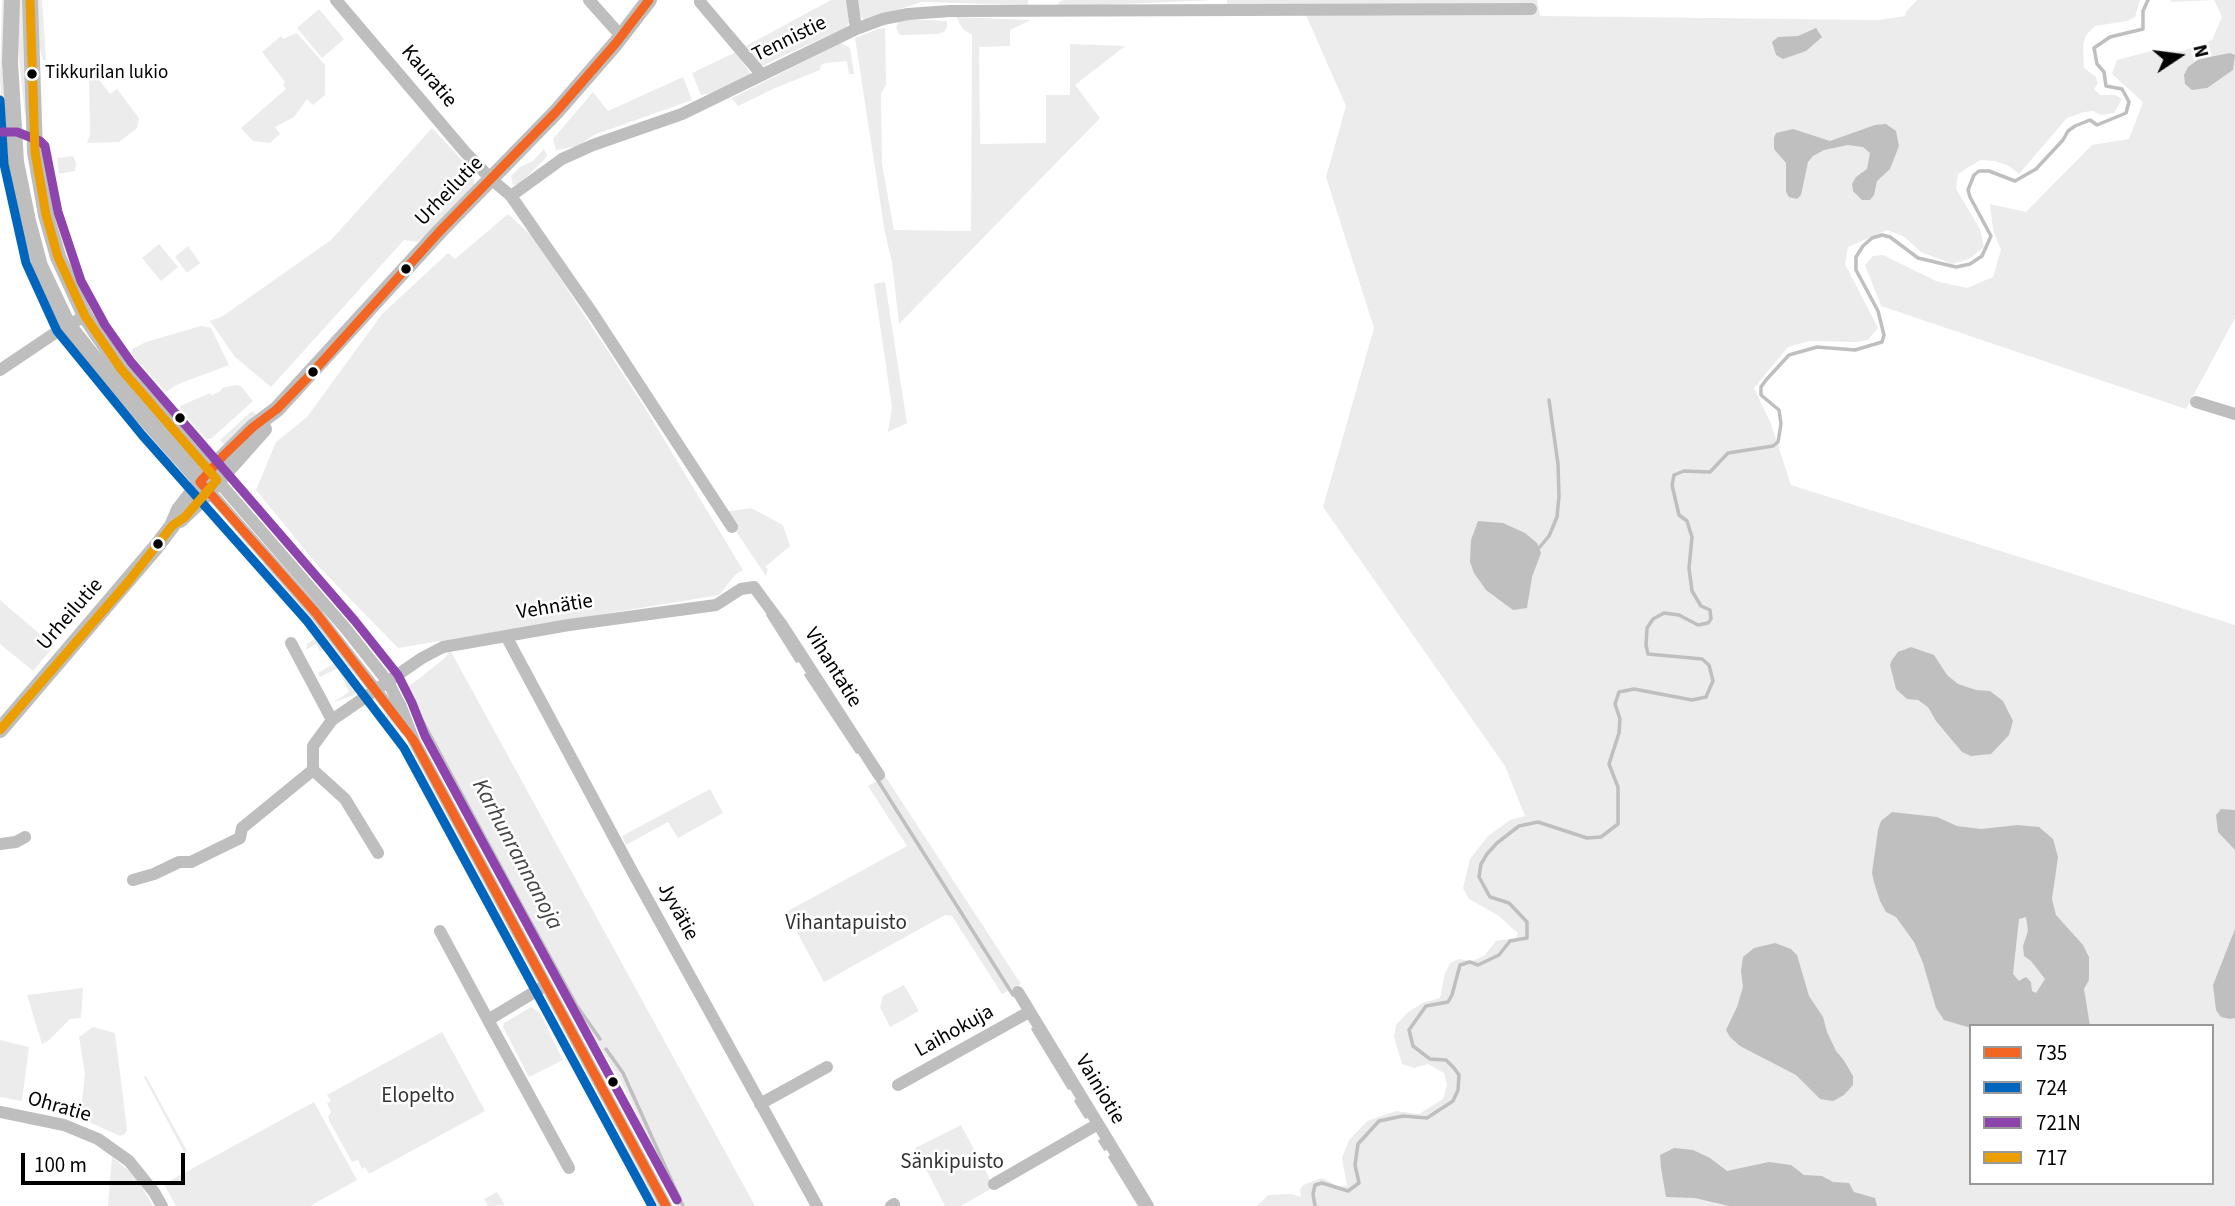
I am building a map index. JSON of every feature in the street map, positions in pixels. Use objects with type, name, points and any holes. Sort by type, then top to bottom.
[{"type":"main road","points":[[12,0],[8,161],[38,260],[68,325],[112,381],[209,481]]},
{"type":"main road","points":[[30,0],[36,152],[46,215],[58,257],[85,316],[121,369],[209,481]]},
{"type":"main road","name":"Urheilutie","points":[[0,730],[128,582],[172,526],[185,517],[209,481],[253,427],[277,409],[440,231],[556,112],[649,0]]},
{"type":"main road","points":[[7,144],[36,152]]},
{"type":"main road","points":[[8,161],[36,152]]},
{"type":"street","name":"Kauratie","points":[[336,0],[491,179],[511,196],[593,314],[732,527]]},
{"type":"street","points":[[589,0],[621,36]]},
{"type":"street","points":[[852,0],[856,29]]},
{"type":"street","points":[[700,2],[762,75]]},
{"type":"street","name":"Tennistie","points":[[511,196],[562,159],[593,145],[682,114],[856,29],[883,19],[908,14],[950,11],[1531,9]]},
{"type":"street","points":[[0,370],[85,316]]},
{"type":"street","points":[[2196,402],[2235,414]]},
{"type":"street","points":[[209,481],[316,613],[401,707],[414,741],[666,1206]]},
{"type":"street","name":"Vehnätie","points":[[332,720],[422,658],[443,647],[716,605],[748,587]]},
{"type":"street","name":"Vihantatie","points":[[748,587],[757,589],[770,607],[879,775]]},
{"type":"street","name":"Jyvätie","points":[[506,636],[817,1206]]},
{"type":"street","points":[[291,643],[332,720],[313,746],[313,770],[345,799],[378,853]]},
{"type":"street","points":[[133,880],[179,862],[191,862],[240,838],[242,828],[313,770]]},
{"type":"street","points":[[0,844],[16,842],[25,837]]},
{"type":"street","points":[[440,931],[569,1168]]},
{"type":"street","points":[[488,1020],[546,985]]},
{"type":"street","name":"Vainiotie","points":[[1018,992],[1148,1206]]},
{"type":"street","name":"Laihokuja","points":[[898,1085],[1030,1012]]},
{"type":"street","points":[[760,1104],[827,1067]]},
{"type":"street","name":"Ohratie","points":[[0,1112],[54,1122],[98,1139],[129,1161],[162,1206]]},
{"type":"street","points":[[994,1184],[1098,1124]]},
{"type":"green space","points":[[2,0],[5,0],[6,114],[2,114],[0,80]]},
{"type":"green space","points":[[18,0],[24,0],[29,115],[25,115],[20,70]]},
{"type":"green space","points":[[37,0],[42,0],[46,60],[43,60],[38,43]]},
{"type":"green space","points":[[831,0],[850,0],[850,21],[846,27],[759,65],[746,46]]},
{"type":"green space","points":[[856,0],[1028,0],[1028,5],[922,2],[865,20],[860,16]]},
{"type":"green space","points":[[1063,0],[1213,0],[1058,7]]},
{"type":"green space","points":[[1227,0],[1537,0],[1540,16],[1878,20],[1905,16],[1917,0],[2140,0],[2135,17],[2127,21],[2095,26],[2086,35],[2083,45],[2084,68],[2096,77],[2098,83],[2094,89],[2100,95],[2115,95],[2122,99],[2114,113],[2101,115],[2093,111],[2067,118],[2019,174],[2009,166],[1980,160],[1958,174],[1956,189],[1980,229],[1984,247],[1969,259],[1952,264],[1921,252],[1903,236],[1887,230],[1848,247],[1845,264],[1878,328],[1868,340],[1810,341],[1788,347],[1754,388],[1771,424],[1791,485],[2235,625],[2235,1206],[1257,1206],[1268,1195],[1291,1194],[1301,1197],[1300,1190],[1303,1185],[1322,1178],[1338,1186],[1347,1186],[1342,1158],[1349,1140],[1367,1121],[1396,1111],[1419,1114],[1443,1099],[1447,1085],[1444,1073],[1428,1064],[1414,1068],[1402,1064],[1394,1037],[1396,1025],[1422,1003],[1440,998],[1450,963],[1459,959],[1472,961],[1484,956],[1496,941],[1516,938],[1518,933],[1499,916],[1469,899],[1463,888],[1470,859],[1488,836],[1510,820],[1525,816],[1505,766],[1323,507],[1374,328],[1326,177],[1346,106],[1302,6],[1227,5]]},
{"type":"green space","points":[[2171,0],[2214,0],[2171,2]]},
{"type":"green space","points":[[2214,0],[2235,0],[2235,318],[2186,409],[1881,306],[1865,265],[1873,256],[1883,255],[1936,281],[1967,288],[1993,277],[2001,250],[1993,230],[1990,204],[2026,212],[2092,145],[2129,139],[2143,102],[2112,74],[2117,60],[2151,51],[2183,51],[2212,40],[2222,17]]},
{"type":"green space","points":[[319,9],[344,39],[322,58],[297,28]]},
{"type":"green space","points":[[956,17],[1031,20],[1010,30],[1010,46],[979,47],[980,144],[1046,143],[1046,95],[1070,95],[1070,44],[1125,46],[1075,85],[1100,118],[899,324],[892,262],[885,233],[855,38],[885,28],[886,85],[881,94],[882,164],[894,230],[971,231],[972,35],[963,29]]},
{"type":"green space","points":[[909,19],[947,21],[947,27],[944,32],[937,34],[900,35],[896,28],[898,22]]},
{"type":"green space","points":[[297,33],[325,65],[325,95],[313,105],[307,99],[294,117],[275,127],[280,134],[270,143],[253,141],[241,128],[286,89],[283,84],[285,82],[262,52],[281,36],[283,39]]},
{"type":"green space","points":[[841,43],[850,48],[854,74],[849,74],[847,61],[826,63],[821,65],[820,70],[738,106],[732,98]]},
{"type":"green space","points":[[736,52],[752,76],[701,95],[692,73]]},
{"type":"green space","points":[[95,70],[102,76],[99,80],[110,94],[117,89],[139,118],[137,128],[119,142],[87,143],[90,134],[89,76]]},
{"type":"green space","points":[[683,77],[692,100],[594,135],[578,146],[556,150],[553,139],[593,92],[608,111]]},
{"type":"green space","points":[[432,128],[474,173],[474,186],[434,230],[417,242],[404,240],[271,387],[235,357],[210,321],[223,316],[331,240]]},
{"type":"green space","points":[[544,149],[547,155],[545,159],[519,184],[513,185],[511,176],[520,167],[533,161]]},
{"type":"green space","points":[[73,156],[75,171],[59,174],[57,158]]},
{"type":"green space","points":[[52,185],[71,257],[102,321],[98,324],[85,303],[64,252],[48,186]]},
{"type":"green space","points":[[508,214],[534,238],[645,408],[743,570],[735,575],[719,595],[398,648],[319,567],[256,490],[276,442],[307,417],[382,314],[448,253],[455,259]]},
{"type":"green space","points":[[159,244],[178,267],[161,281],[142,258]]},
{"type":"green space","points":[[188,246],[200,263],[187,273],[175,257]]},
{"type":"green space","points":[[885,282],[907,423],[888,432],[892,407],[874,284]]},
{"type":"green space","points":[[201,326],[211,328],[229,365],[176,385],[166,392],[132,355],[132,349],[146,342]]},
{"type":"green space","points":[[80,352],[176,462],[173,465],[77,355]]},
{"type":"green space","points":[[235,385],[241,386],[253,401],[211,439],[207,439],[183,413],[180,406]]},
{"type":"green space","points":[[252,411],[256,414],[225,446],[220,440]]},
{"type":"green space","points":[[751,508],[783,525],[790,546],[765,567],[768,569],[766,576],[723,512]]},
{"type":"green space","points":[[264,562],[361,676],[358,678],[260,566]]},
{"type":"green space","points":[[0,600],[54,646],[33,671],[0,644]]},
{"type":"green space","points":[[316,638],[353,680],[358,688],[354,695],[332,703],[349,692],[338,668],[320,677],[318,673],[333,664],[324,649],[320,651],[316,644],[306,650],[307,644]]},
{"type":"green space","points":[[450,650],[755,1206],[678,1206],[626,1091],[602,1050],[580,1022],[402,690],[446,657]]},
{"type":"green space","points":[[387,712],[417,761],[504,922],[529,970],[530,982],[383,715]]},
{"type":"green space","name":"Vihantapuisto","points":[[885,776],[1021,984],[1002,994],[952,916],[945,915],[824,982],[786,912],[907,846],[868,786]]},
{"type":"green space","points":[[710,789],[723,813],[678,838],[668,822],[626,845],[622,836]]},
{"type":"green space","points":[[904,985],[919,1011],[890,1027],[880,1007],[883,996]]},
{"type":"green space","points":[[83,988],[81,1018],[70,1019],[42,1044],[27,995]]},
{"type":"green space","points":[[531,1007],[540,1013],[563,1060],[529,1077],[503,1027],[504,1023]]},
{"type":"green space","points":[[93,1027],[115,1033],[127,1129],[125,1134],[120,1136],[80,1118],[85,1074],[79,1037]]},
{"type":"green space","name":"Elopelto","points":[[442,1032],[485,1111],[369,1174],[365,1167],[362,1169],[358,1160],[352,1162],[330,1122],[328,1117],[331,1112],[327,1103],[331,1101],[327,1095]]},
{"type":"green space","points":[[0,1040],[29,1047],[22,1101],[0,1097]]},
{"type":"green space","points":[[146,1076],[187,1151],[184,1152],[144,1077]]},
{"type":"green space","name":"Elopelto","points":[[314,1102],[357,1180],[310,1206],[176,1206],[164,1184]]},
{"type":"green space","name":"Sänkipuisto","points":[[961,1125],[994,1187],[961,1206],[945,1206],[915,1148]]},
{"type":"green space","points":[[612,1133],[624,1143],[659,1206],[652,1206]]},
{"type":"green space","points":[[112,1157],[136,1177],[153,1206],[108,1206]]},
{"type":"green space","points":[[497,1192],[505,1205],[488,1206],[484,1199]]},
{"type":"shaded area","points":[[1816,28],[1822,37],[1806,51],[1783,59],[1776,55],[1772,42],[1778,37],[1798,36]]},
{"type":"shaded area","points":[[2230,53],[2235,55],[2233,70],[2207,88],[2192,90],[2185,84],[2184,75],[2188,67],[2199,59]]},
{"type":"shaded area","points":[[1886,124],[1896,131],[1899,146],[1890,169],[1877,181],[1870,200],[1862,200],[1853,191],[1852,184],[1856,177],[1867,169],[1870,153],[1863,147],[1848,145],[1824,150],[1813,156],[1808,162],[1801,195],[1797,199],[1789,197],[1786,192],[1786,163],[1774,149],[1776,133],[1793,129],[1830,141],[1875,125]]},
{"type":"shaded area","points":[[1478,521],[1503,523],[1525,533],[1537,543],[1541,553],[1532,577],[1527,608],[1513,610],[1486,590],[1474,573],[1470,562],[1471,540]]},
{"type":"shaded area","points":[[1911,647],[1934,655],[1947,675],[1958,684],[1990,691],[2003,701],[2013,721],[2009,735],[1991,754],[1971,756],[1962,752],[1928,707],[1918,700],[1907,699],[1896,689],[1890,665],[1898,652]]},
{"type":"shaded area","points":[[2221,809],[2235,810],[2235,850],[2218,832],[2216,815]]},
{"type":"shaded area","points":[[1892,812],[1937,817],[1957,826],[1981,829],[2018,825],[2039,827],[2053,839],[2058,857],[2052,899],[2056,915],[2083,945],[2089,957],[2089,980],[2084,989],[2090,1024],[1969,1024],[1969,1027],[1944,1020],[1936,1008],[1914,942],[1896,917],[1886,912],[1880,901],[1872,873],[1881,821]],"holes":[[[2026,917],[2028,931],[2023,946],[2024,956],[2045,979],[2036,993],[2032,991],[2031,982],[2026,977],[2019,981],[2013,974],[2019,919]]]},
{"type":"shaded area","points":[[2235,929],[2235,1018],[2230,1019],[2221,1017],[2216,1010],[2213,985]]},
{"type":"shaded area","points":[[1775,943],[1791,949],[1797,955],[1809,996],[1823,1017],[1836,1051],[1853,1076],[1853,1085],[1844,1095],[1833,1101],[1820,1099],[1796,1075],[1740,1046],[1726,1030],[1743,987],[1743,957],[1754,948]]},
{"type":"shaded area","points":[[1674,1148],[1693,1150],[1710,1158],[1727,1171],[1769,1162],[1791,1165],[1804,1175],[1822,1176],[1833,1182],[1849,1183],[1854,1192],[1875,1198],[1877,1206],[1729,1206],[1695,1198],[1666,1197],[1660,1155]]},
{"type":"waterway","points":[[1315,1206],[1315,1185],[1322,1183],[1348,1191],[1359,1183],[1355,1165],[1358,1144],[1379,1121],[1403,1116],[1427,1118],[1453,1101],[1458,1090],[1459,1075],[1446,1060],[1430,1059],[1413,1046],[1409,1030],[1426,1006],[1448,1002],[1460,965],[1470,962],[1478,965],[1499,955],[1510,941],[1527,938],[1527,922],[1509,903],[1490,897],[1479,877],[1481,864],[1487,854],[1519,826],[1538,822],[1587,838],[1601,837],[1618,824],[1618,787],[1609,764],[1619,733],[1620,719],[1615,704],[1619,692],[1634,689],[1692,700],[1706,697],[1713,681],[1709,665],[1702,659],[1648,654],[1646,645],[1647,628],[1653,619],[1664,613],[1679,615],[1698,625],[1708,623],[1711,619],[1710,610],[1701,606],[1692,591],[1689,568],[1692,537],[1687,521],[1679,515],[1672,485],[1674,475],[1684,471],[1710,472],[1728,453],[1773,446],[1778,442],[1781,424],[1779,410],[1761,395],[1761,387],[1789,355],[1817,347],[1855,350],[1882,342],[1884,335],[1878,311],[1856,270],[1856,257],[1872,238],[1882,235],[1890,237],[1918,258],[1956,267],[1970,264],[1982,256],[1991,236],[1968,190],[1974,175],[1979,171],[1989,171],[2015,181],[2036,169],[2075,126],[2090,120],[2097,125],[2126,113],[2129,102],[2122,89],[2106,86],[2104,72],[2097,64],[2094,48],[2110,37],[2143,29],[2143,11],[2148,0]]},
{"type":"waterway","points":[[1539,548],[1549,536],[1557,517],[1559,496],[1558,464],[1549,400]]},
{"type":"waterway","points":[[768,615],[797,661]]},
{"type":"waterway","points":[[806,675],[857,752]]},
{"type":"waterway","name":"Karhunrannanoja","points":[[406,686],[577,1006],[600,1039]]},
{"type":"waterway","points":[[877,779],[1013,995]]},
{"type":"waterway","points":[[1033,1029],[1069,1088]]},
{"type":"waterway","name":"Karhunrannanoja","points":[[606,1049],[623,1073],[683,1206]]},
{"type":"waterway","points":[[1076,1101],[1086,1117]]},
{"type":"waterway","points":[[1100,1141],[1105,1149]]},
{"type":"waterway","points":[[1110,1157],[1140,1206]]},
{"type":"transit line","name":"717","points":[[0,730],[128,582],[172,526],[185,517],[217,480],[121,369],[85,316],[58,257],[46,215],[35,152],[30,0]]},
{"type":"transit line","name":"735","points":[[649,0],[556,112],[440,231],[312,373],[277,409],[253,427],[224,455],[200,482],[316,613],[414,741],[666,1206]]},
{"type":"transit line","name":"724","points":[[0,100],[4,164],[26,263],[57,331],[142,435],[307,621],[404,748],[652,1206]]},
{"type":"transit line","name":"721N","points":[[0,132],[17,132],[40,141],[45,146],[58,212],[81,281],[105,325],[131,362],[355,621],[398,675],[425,736],[677,1200]]},
{"type":"place","name":"Tikkurilan lukio","points":[[32,74]]}]
